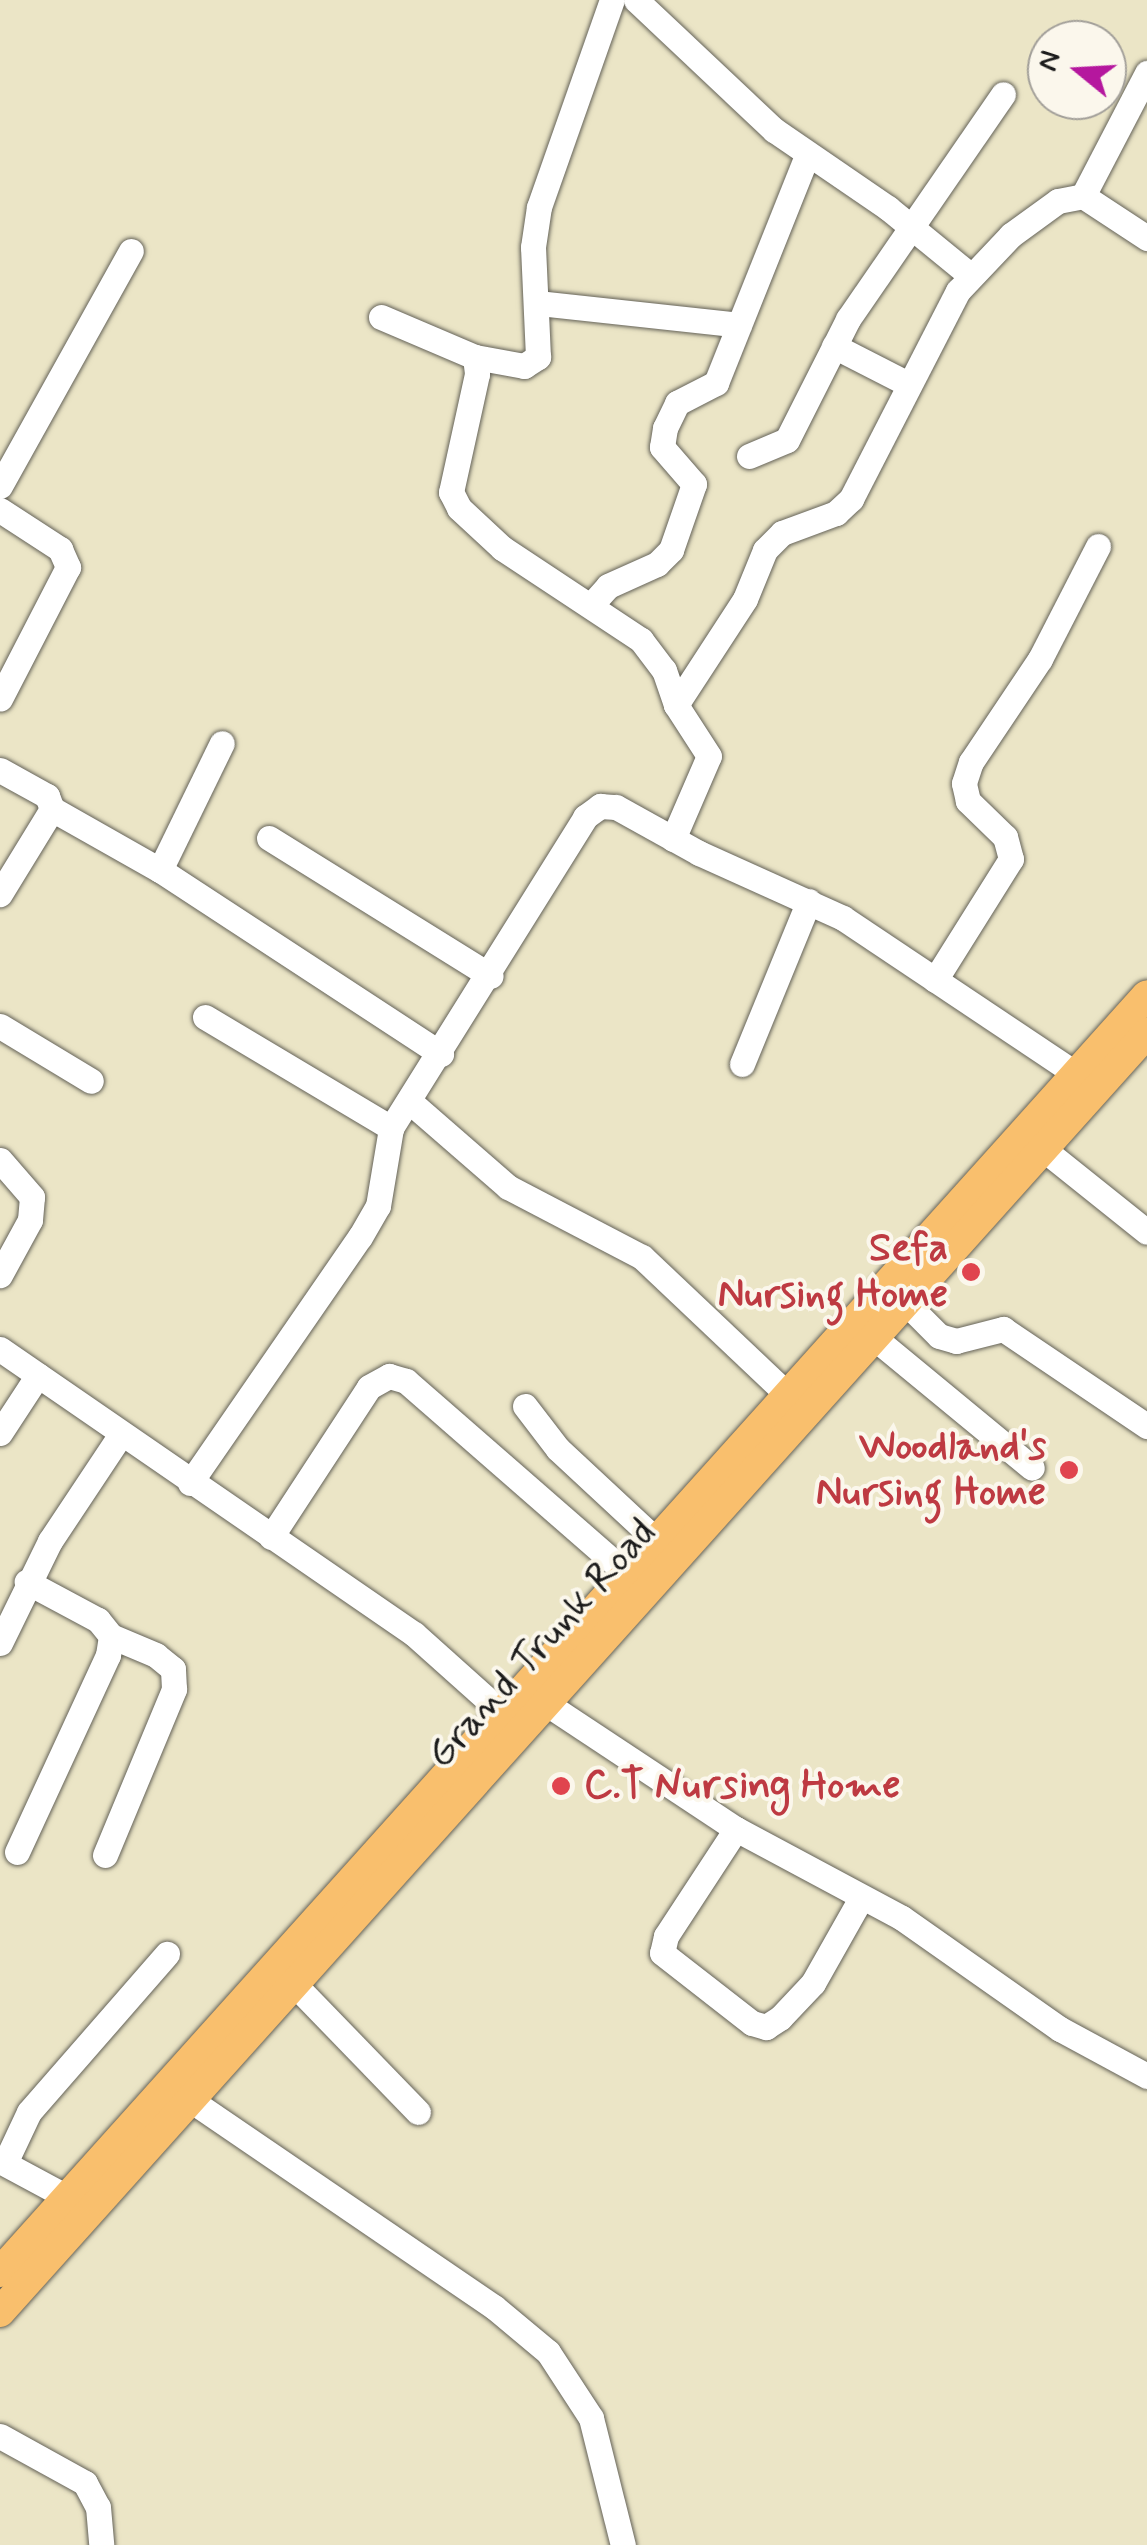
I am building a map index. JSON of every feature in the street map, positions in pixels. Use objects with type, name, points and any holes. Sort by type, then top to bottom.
[{"type":"main road","name":"Grand Trunk Road","points":[[0,2272],[1147,995]]},
{"type":"main road","name":"Grand Trunk Road","points":[[0,2312],[1147,1033]]},
{"type":"street","points":[[381,317],[475,356],[532,365],[542,339],[533,247],[539,207],[612,0]]},
{"type":"street","points":[[636,0],[709,76],[806,156],[911,226],[971,276]]},
{"type":"street","points":[[1083,196],[1147,73]]},
{"type":"street","points":[[749,456],[787,440],[834,346],[1003,94]]},
{"type":"street","points":[[592,604],[608,586],[657,564],[671,550],[694,484],[662,447],[665,428],[677,403],[716,382],[806,156]]},
{"type":"street","points":[[676,705],[744,599],[764,550],[782,533],[836,512],[850,500],[906,384],[971,276],[1058,201],[1083,196],[1147,238]]},
{"type":"street","points":[[0,486],[131,251]]},
{"type":"street","points":[[538,303],[739,325]]},
{"type":"street","points":[[834,346],[906,384]]},
{"type":"street","points":[[475,356],[477,374],[451,492],[502,548],[641,640],[664,670],[676,705],[709,756],[673,839]]},
{"type":"street","points":[[0,510],[60,550],[68,567],[0,699]]},
{"type":"street","points":[[935,980],[1010,869],[1005,837],[968,801],[964,783],[971,762],[1040,659],[1098,546]]},
{"type":"street","points":[[160,870],[222,743]]},
{"type":"street","points":[[0,770],[47,796],[52,810],[160,870],[441,1054]]},
{"type":"street","points":[[190,1483],[378,1206],[391,1128],[491,976],[584,817],[600,806],[616,807],[673,839],[810,900],[1076,1074]]},
{"type":"street","points":[[0,894],[52,810]]},
{"type":"street","points":[[269,838],[491,976]]},
{"type":"street","points":[[742,1064],[810,900]]},
{"type":"street","points":[[205,1017],[391,1128]]},
{"type":"street","points":[[0,1026],[92,1081]]},
{"type":"street","points":[[410,1101],[508,1188],[642,1257],[786,1394]]},
{"type":"street","points":[[1042,1148],[1147,1232]]},
{"type":"street","points":[[0,1160],[32,1197],[30,1220],[0,1275]]},
{"type":"street","points":[[904,1301],[939,1336],[956,1341],[1003,1328],[1147,1426]]},
{"type":"street","points":[[872,1336],[1032,1468]]},
{"type":"street","points":[[0,1349],[414,1634],[500,1711]]},
{"type":"street","points":[[0,1433],[38,1376]]},
{"type":"street","points":[[271,1537],[368,1387],[389,1376],[406,1381],[625,1572]]},
{"type":"street","points":[[524,1406],[558,1450],[655,1539]]},
{"type":"street","points":[[0,1643],[27,1582],[121,1434]]},
{"type":"street","points":[[27,1582],[98,1620],[111,1636],[156,1655],[173,1669],[174,1689],[104,1855]]},
{"type":"street","points":[[18,1852],[108,1656],[111,1636]]},
{"type":"street","points":[[544,1702],[736,1829],[944,1945],[1060,2030],[1147,2076]]},
{"type":"street","points":[[736,1829],[666,1936],[662,1952],[752,2023],[766,2027],[780,2018],[812,1984],[861,1898]]},
{"type":"street","points":[[67,2198],[3,2162],[29,2112],[167,1954]]},
{"type":"street","points":[[292,1982],[418,2112]]},
{"type":"street","points":[[189,2098],[494,2307],[548,2352],[591,2418],[623,2545]]},
{"type":"street","points":[[0,2436],[85,2483],[98,2507],[101,2545]]},
{"type":"place","name":"Sefa Nursing Home","points":[[971,1272]]},
{"type":"place","name":"Woodland's Nursing Home","points":[[1069,1470]]},
{"type":"place","name":"C.T Nursing Home","points":[[561,1786]]}]
